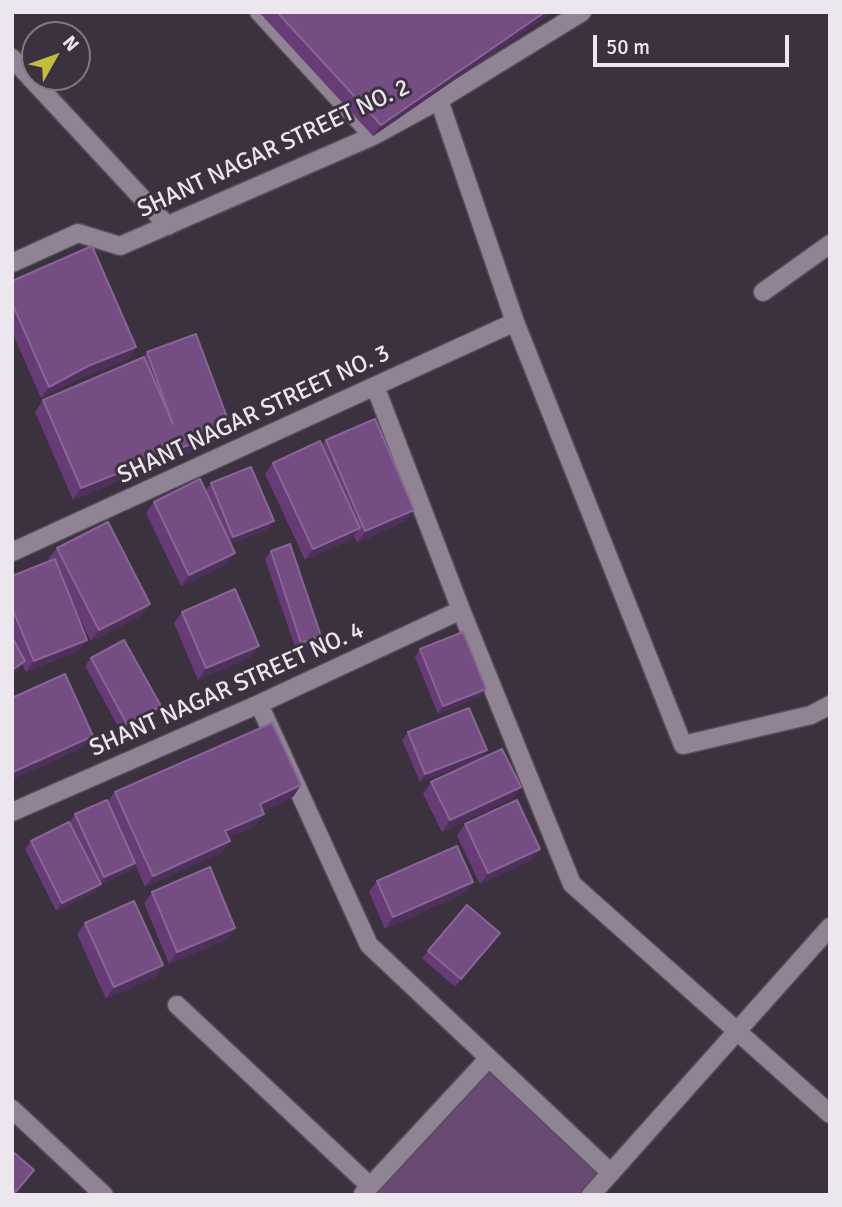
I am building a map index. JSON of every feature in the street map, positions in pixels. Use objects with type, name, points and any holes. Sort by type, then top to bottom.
[{"type":"street","points":[[259,12],[373,136]]},
{"type":"street","name":"SHANT NAGAR STREET NO. 2","points":[[12,263],[78,233],[120,246],[373,136],[439,100],[582,12]]},
{"type":"street","points":[[12,58],[168,226]]},
{"type":"street","points":[[439,100],[516,322],[683,745],[811,715],[830,705]]},
{"type":"street","points":[[763,292],[830,244]]},
{"type":"street","name":"SHANT NAGAR STREET NO. 3","points":[[12,552],[516,322]]},
{"type":"street","points":[[375,386],[461,610],[572,884],[830,1114]]},
{"type":"street","name":"SHANT NAGAR STREET NO. 4","points":[[12,812],[260,704],[461,610]]},
{"type":"street","points":[[260,704],[369,945],[611,1173]]},
{"type":"street","points":[[591,1195],[830,927]]},
{"type":"street","points":[[177,1005],[367,1190],[489,1058]]},
{"type":"street","points":[[12,1109],[104,1195]]},
{"type":"shaded area","points":[[489,1058],[611,1173],[591,1195],[363,1195]]},
{"type":"building","points":[[277,12],[545,12],[381,125]]},
{"type":"building","points":[[92,246],[136,347],[88,366],[49,387],[12,303],[12,281]]},
{"type":"building","points":[[196,334],[231,428],[81,488],[43,400],[144,357],[173,424],[147,352]]},
{"type":"building","points":[[375,419],[414,510],[365,531],[326,440]]},
{"type":"building","points":[[320,441],[360,528],[313,549],[273,463]]},
{"type":"building","points":[[251,467],[274,521],[233,537],[211,483]]},
{"type":"building","points":[[200,479],[235,553],[189,575],[154,502]]},
{"type":"building","points":[[108,522],[150,604],[99,630],[57,548]]},
{"type":"building","points":[[290,544],[321,636],[301,643],[271,551]]},
{"type":"building","points":[[55,559],[87,640],[34,661],[12,608],[12,576]]},
{"type":"building","points":[[235,589],[259,646],[206,668],[182,612]]},
{"type":"building","points":[[463,632],[486,689],[443,706],[420,649]]},
{"type":"building","points":[[12,637],[25,661],[12,670]]},
{"type":"building","points":[[124,640],[161,706],[127,724],[91,658]]},
{"type":"building","points":[[65,674],[93,736],[13,772],[12,698]]},
{"type":"building","points":[[469,708],[487,750],[425,774],[408,732]]},
{"type":"building","points":[[272,723],[301,785],[260,804],[264,814],[225,831],[230,841],[153,876],[115,792]]},
{"type":"building","points":[[502,749],[521,787],[450,820],[431,782]]},
{"type":"building","points":[[107,800],[135,863],[104,877],[75,814]]},
{"type":"building","points":[[517,800],[540,849],[488,873],[465,824]]},
{"type":"building","points":[[69,822],[101,884],[62,903],[31,841]]},
{"type":"building","points":[[457,846],[473,882],[393,917],[377,881]]},
{"type":"building","points":[[210,867],[235,928],[177,952],[152,892]]},
{"type":"building","points":[[134,901],[163,965],[114,987],[85,923]]},
{"type":"building","points":[[467,905],[500,933],[461,979],[428,951]]},
{"type":"building","points":[[12,1151],[34,1170],[13,1195],[12,1195]]}]
